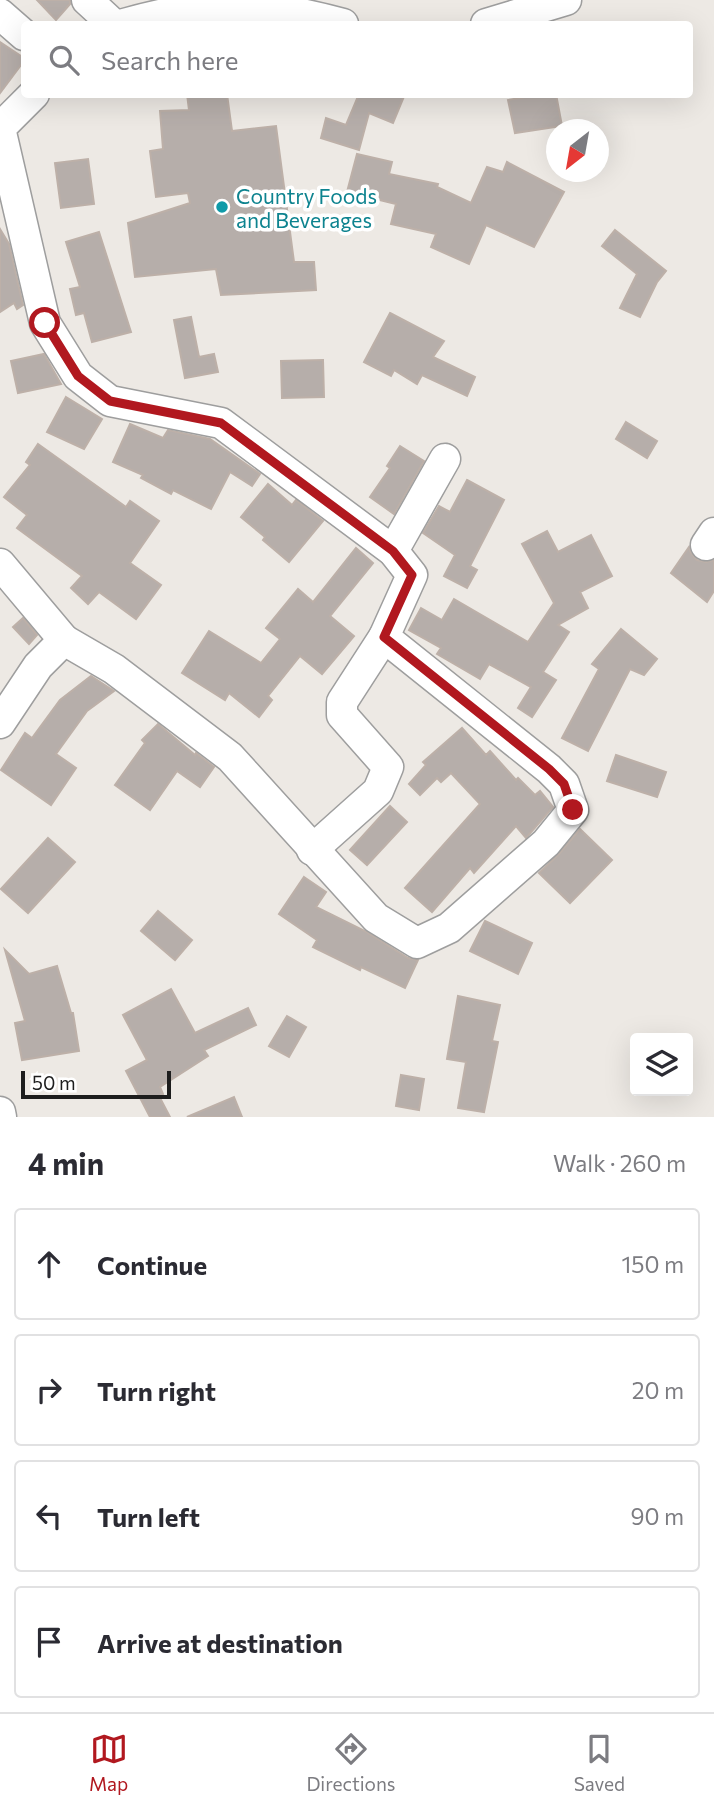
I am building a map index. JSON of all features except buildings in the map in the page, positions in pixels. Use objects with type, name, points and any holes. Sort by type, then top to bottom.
[{"type":"street","points":[[87,0],[110,21]]},
{"type":"street","points":[[496,21],[566,0]]},
{"type":"street","points":[[133,21],[174,8],[214,1],[278,8],[331,21]]},
{"type":"street","points":[[0,14],[21,32]]},
{"type":"street","points":[[30,98],[0,128],[45,323],[78,376],[110,401],[221,423],[393,551],[412,575],[384,637],[342,702],[342,715],[388,767],[378,792],[312,850]]},
{"type":"street","points":[[393,551],[445,459]]},
{"type":"street","points":[[0,564],[64,640],[114,669],[230,757],[376,918],[417,943],[449,928],[546,843],[573,810],[564,784],[549,769],[384,637]]},
{"type":"street","points":[[0,723],[38,666],[64,640]]},
{"type":"place","name":"Country Foods and Beverages","points":[[222,207]]},
{"type":"route","points":[[45,323],[78,376],[110,401],[221,423],[393,551],[412,575],[384,637],[549,769],[564,784],[573,810]]}]
